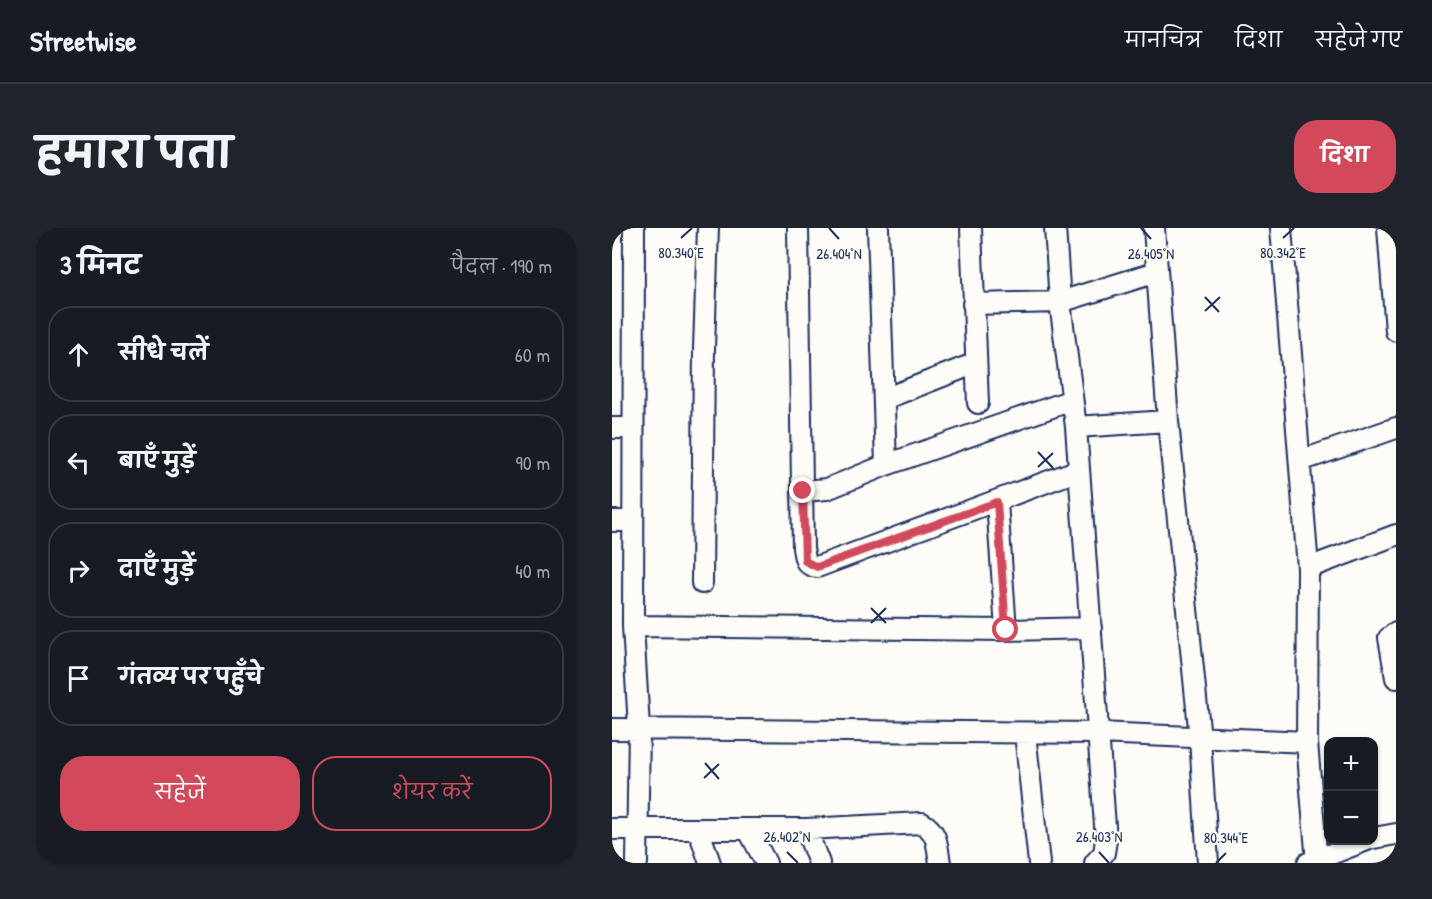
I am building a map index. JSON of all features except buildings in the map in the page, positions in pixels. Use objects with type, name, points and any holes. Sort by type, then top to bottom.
[{"type":"street","points":[[634,228],[633,626],[639,728],[637,863]]},
{"type":"street","points":[[702,583],[704,349],[708,228]]},
{"type":"street","points":[[798,228],[805,561],[817,567],[1079,470]]},
{"type":"street","points":[[878,228],[886,465]]},
{"type":"street","points":[[971,228],[978,404]]},
{"type":"street","points":[[1055,228],[1059,302],[1076,427],[1106,840],[1104,853],[1095,863]]},
{"type":"street","points":[[1154,228],[1168,421],[1200,738],[1208,863]]},
{"type":"street","points":[[1281,228],[1308,567],[1307,742],[1314,861],[1354,845]]},
{"type":"street","points":[[1388,228],[1396,331]]},
{"type":"street","points":[[973,304],[1059,302],[1157,272]]},
{"type":"street","points":[[884,399],[976,363]]},
{"type":"street","points":[[803,491],[827,489],[886,465],[1072,400]]},
{"type":"street","points":[[1076,427],[1168,421]]},
{"type":"street","points":[[612,428],[633,428]]},
{"type":"street","points":[[1300,461],[1396,428]]},
{"type":"street","points":[[997,502],[1006,630]]},
{"type":"street","points":[[612,521],[633,521]]},
{"type":"street","points":[[1308,567],[1396,535]]},
{"type":"street","points":[[633,626],[1006,630],[1091,628]]},
{"type":"street","points":[[1396,633],[1389,638],[1396,678]]},
{"type":"street","points":[[612,729],[1098,734],[1307,742]]},
{"type":"street","points":[[1025,733],[1039,863]]},
{"type":"street","points":[[612,830],[806,829],[922,823],[931,828],[937,839],[940,863]]},
{"type":"street","points":[[748,829],[766,863]]},
{"type":"street","points":[[806,829],[819,863]]},
{"type":"street","points":[[699,831],[710,863]]},
{"type":"street","points":[[1378,837],[1396,834]]},
{"type":"route","points":[[803,491],[805,561],[809,566],[817,567],[997,502],[1006,630]]}]
